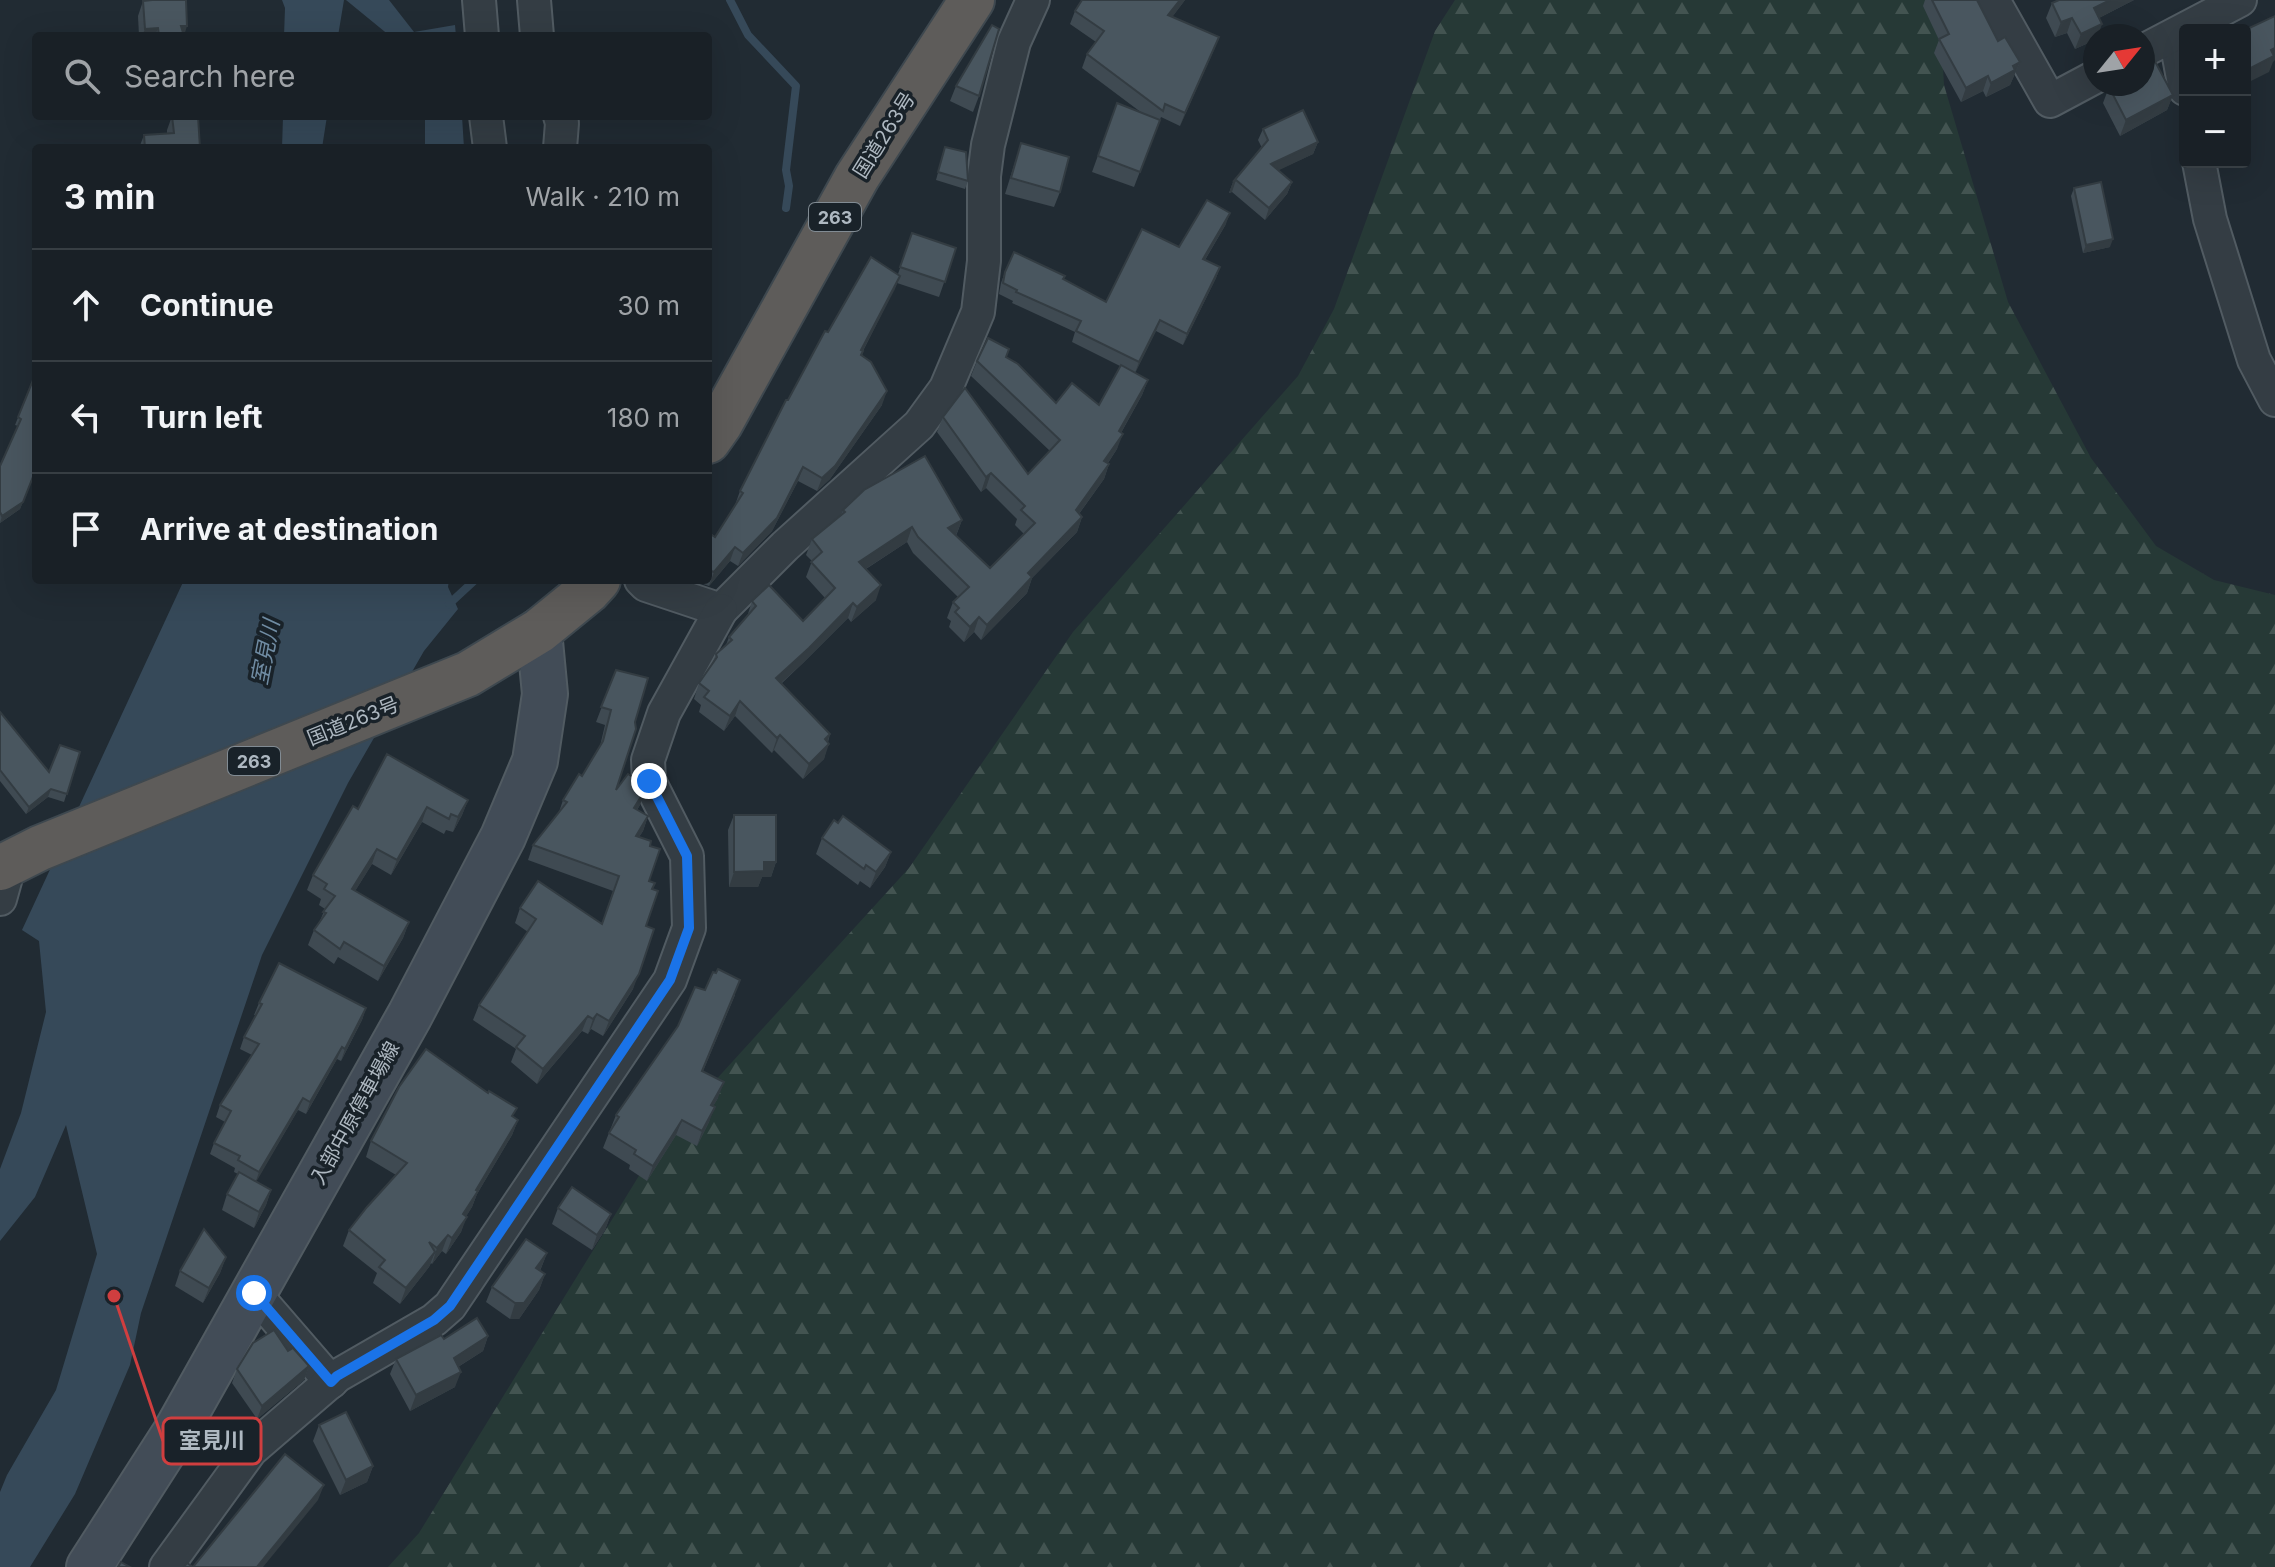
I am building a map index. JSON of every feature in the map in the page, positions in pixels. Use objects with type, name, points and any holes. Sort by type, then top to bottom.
[{"type":"highway","name":"国道263号","points":[[712,435],[857,177],[972,0]]},
{"type":"highway","name":"国道263号","points":[[12,869],[468,674],[539,631],[594,584]]},
{"type":"main road","name":"入部中原停車場線","points":[[89,1567],[175,1433],[410,1015],[503,837],[535,761],[545,694],[539,631]]},
{"type":"street","points":[[479,0],[482,32]]},
{"type":"street","points":[[534,0],[537,32]]},
{"type":"street","points":[[166,1567],[251,1450],[337,1376],[434,1320],[450,1306],[670,980],[689,928],[687,856],[649,781],[648,760],[664,713],[721,610],[785,546],[919,425],[946,388],[978,312],[984,261],[984,176],[988,145],[1014,42],[1033,0]]},
{"type":"street","points":[[1993,0],[2050,101],[2083,83]]},
{"type":"street","points":[[2155,45],[2240,0]]},
{"type":"street","points":[[2175,35],[2179,57]]},
{"type":"street","points":[[486,120],[490,144]]},
{"type":"street","points":[[560,144],[561,120]]},
{"type":"street","points":[[2200,168],[2210,219],[2254,360],[2275,400]]},
{"type":"street","points":[[645,584],[721,610]]},
{"type":"street","points":[[254,1293],[331,1382]]},
{"type":"green space","points":[[1455,0],[1939,0],[1944,85],[2008,302],[2091,458],[2156,546],[2214,580],[2275,595],[2275,1567],[388,1567],[419,1533],[661,1140],[909,868],[1073,632],[1298,376],[1334,309],[1435,31]]},
{"type":"water","points":[[282,0],[344,0],[339,32],[284,32],[285,8]]},
{"type":"water","points":[[346,0],[389,0],[414,32],[385,32]]},
{"type":"water","points":[[455,25],[456,32],[414,32]]},
{"type":"water","points":[[283,120],[326,120],[323,144],[282,144]]},
{"type":"water","points":[[425,120],[462,120],[464,144],[425,144]]},
{"type":"water","points":[[182,584],[448,584],[458,609],[424,651],[348,783],[262,955],[141,1313],[130,1365],[75,1494],[30,1567],[0,1567],[0,1492],[56,1390],[97,1254],[66,1125],[35,1197],[0,1241],[0,1169],[21,1113],[46,1012],[39,941],[22,930]]},
{"type":"building","points":[[186,0],[187,26],[181,26],[183,32],[145,29],[143,1]]},
{"type":"building","points":[[1082,0],[1180,0],[1168,15],[1219,37],[1185,113],[1165,104],[1163,111],[1087,54],[1104,31],[1075,11]]},
{"type":"building","points":[[1932,0],[1977,0],[1998,41],[2005,37],[2020,62],[2013,66],[2015,70],[1991,83],[1988,76],[1966,88],[1939,39],[1949,34]]},
{"type":"building","points":[[2059,0],[2110,0],[2094,8],[2102,24],[2083,24],[2081,34],[2072,18],[2061,22],[2052,3]]},
{"type":"building","points":[[2275,16],[2275,48],[2271,50],[2274,56],[2251,68],[2251,27]]},
{"type":"building","points":[[992,25],[999,29],[979,96],[956,86]]},
{"type":"building","points":[[2155,61],[2173,95],[2126,120],[2114,96],[2155,96]]},
{"type":"building","points":[[1117,103],[1160,120],[1140,172],[1098,156]]},
{"type":"building","points":[[1303,110],[1318,142],[1271,164],[1292,182],[1269,208],[1236,180],[1233,182],[1268,140],[1263,129]]},
{"type":"building","points":[[172,120],[198,120],[200,144],[145,144],[144,135],[174,133]]},
{"type":"building","points":[[1021,143],[1069,157],[1060,192],[1011,178]]},
{"type":"building","points":[[945,147],[966,152],[968,181],[938,172]]},
{"type":"building","points":[[2101,182],[2113,239],[2086,245],[2074,188]]},
{"type":"building","points":[[1207,200],[1230,213],[1203,259],[1220,267],[1187,334],[1160,320],[1139,362],[1076,331],[1081,321],[1003,283],[1014,252],[1065,276],[1063,279],[1106,302],[1142,229],[1179,247]]},
{"type":"building","points":[[912,233],[956,248],[945,282],[900,267]]},
{"type":"building","points":[[871,257],[900,276],[861,350],[861,355],[871,362],[887,391],[835,466],[822,478],[803,467],[777,518],[743,553],[735,547],[712,571],[712,535],[715,537],[743,493],[740,491],[786,400],[825,331],[828,332]]},
{"type":"building","points":[[988,338],[1009,349],[1006,357],[1018,364],[1056,403],[1072,383],[1099,405],[1121,365],[1148,380],[1119,431],[1123,434],[1104,461],[1109,464],[1076,510],[1082,517],[1028,573],[1032,577],[987,625],[979,617],[970,627],[955,612],[959,608],[953,602],[969,587],[918,537],[912,527],[859,562],[881,585],[857,607],[853,603],[776,678],[830,734],[825,739],[829,744],[809,764],[740,701],[730,716],[704,697],[709,691],[699,683],[716,654],[732,640],[729,637],[756,606],[752,601],[769,585],[803,621],[835,588],[811,562],[822,552],[812,539],[845,512],[843,510],[864,490],[925,456],[962,520],[948,528],[990,568],[1035,523],[1021,510],[1025,506],[991,473],[986,477],[943,417],[965,388],[1028,474],[1060,440],[977,361]]},
{"type":"building","points":[[32,382],[32,479],[23,502],[2,516],[0,466],[21,419],[18,417]]},
{"type":"building","points":[[616,670],[648,678],[635,722],[636,729],[616,790],[628,774],[642,783],[645,790],[634,808],[648,816],[636,836],[651,841],[650,846],[660,849],[649,881],[655,883],[652,889],[658,891],[646,926],[654,929],[639,974],[609,1021],[597,1014],[593,1019],[588,1016],[543,1069],[516,1047],[525,1036],[479,1005],[536,919],[520,908],[538,881],[602,924],[619,876],[533,845],[567,802],[563,800],[603,741],[611,710],[601,707]]},
{"type":"building","points":[[0,712],[49,772],[60,745],[80,752],[67,794],[51,789],[29,807],[0,770]]},
{"type":"building","points":[[387,754],[468,800],[458,817],[451,814],[449,819],[427,807],[397,860],[377,849],[352,889],[409,922],[384,966],[344,942],[340,949],[314,930],[335,896],[324,889],[327,884],[313,875],[353,806],[358,809]]},
{"type":"building","points":[[734,815],[776,815],[776,862],[764,862],[764,871],[734,872]]},
{"type":"building","points":[[843,816],[891,852],[876,872],[866,865],[864,869],[822,838],[834,820],[838,823]]},
{"type":"building","points":[[279,963],[366,1008],[345,1049],[342,1047],[310,1102],[303,1098],[259,1172],[238,1160],[240,1156],[214,1143],[231,1111],[220,1105],[259,1044],[244,1037]]},
{"type":"building","points":[[718,969],[740,980],[702,1071],[724,1082],[711,1105],[715,1107],[702,1131],[682,1120],[653,1166],[634,1154],[636,1150],[609,1133],[619,1117],[616,1115],[678,1026],[695,987],[705,990],[713,972],[716,973]]},
{"type":"building","points":[[426,1049],[488,1093],[517,1108],[512,1116],[518,1120],[463,1214],[467,1217],[452,1238],[448,1235],[437,1248],[429,1242],[435,1252],[406,1288],[379,1267],[385,1260],[349,1230],[407,1163],[371,1141],[399,1087]]},
{"type":"building","points":[[239,1172],[271,1190],[259,1212],[227,1194]]},
{"type":"building","points":[[572,1187],[611,1214],[597,1235],[558,1208]]},
{"type":"building","points":[[204,1229],[226,1257],[209,1288],[180,1271]]},
{"type":"building","points":[[526,1239],[547,1253],[536,1268],[545,1274],[524,1303],[515,1303],[492,1287]]},
{"type":"building","points":[[477,1318],[488,1336],[454,1358],[461,1372],[416,1395],[396,1359],[441,1335],[444,1339]]},
{"type":"building","points":[[274,1330],[288,1351],[293,1348],[309,1366],[262,1406],[237,1369],[253,1343]]},
{"type":"building","points":[[346,1412],[373,1466],[346,1480],[319,1425]]},
{"type":"building","points":[[285,1454],[324,1485],[257,1567],[193,1567]]},
{"type":"waterway","points":[[730,0],[748,35],[796,86],[786,170],[789,186],[786,208]]},
{"type":"waterway","points":[[449,604],[471,584]]},
{"type":"place","name":"室見川","points":[[114,1296]]},
{"type":"route","points":[[254,1293],[331,1382],[434,1320],[450,1306],[670,980],[689,928],[687,856],[649,781]]}]
